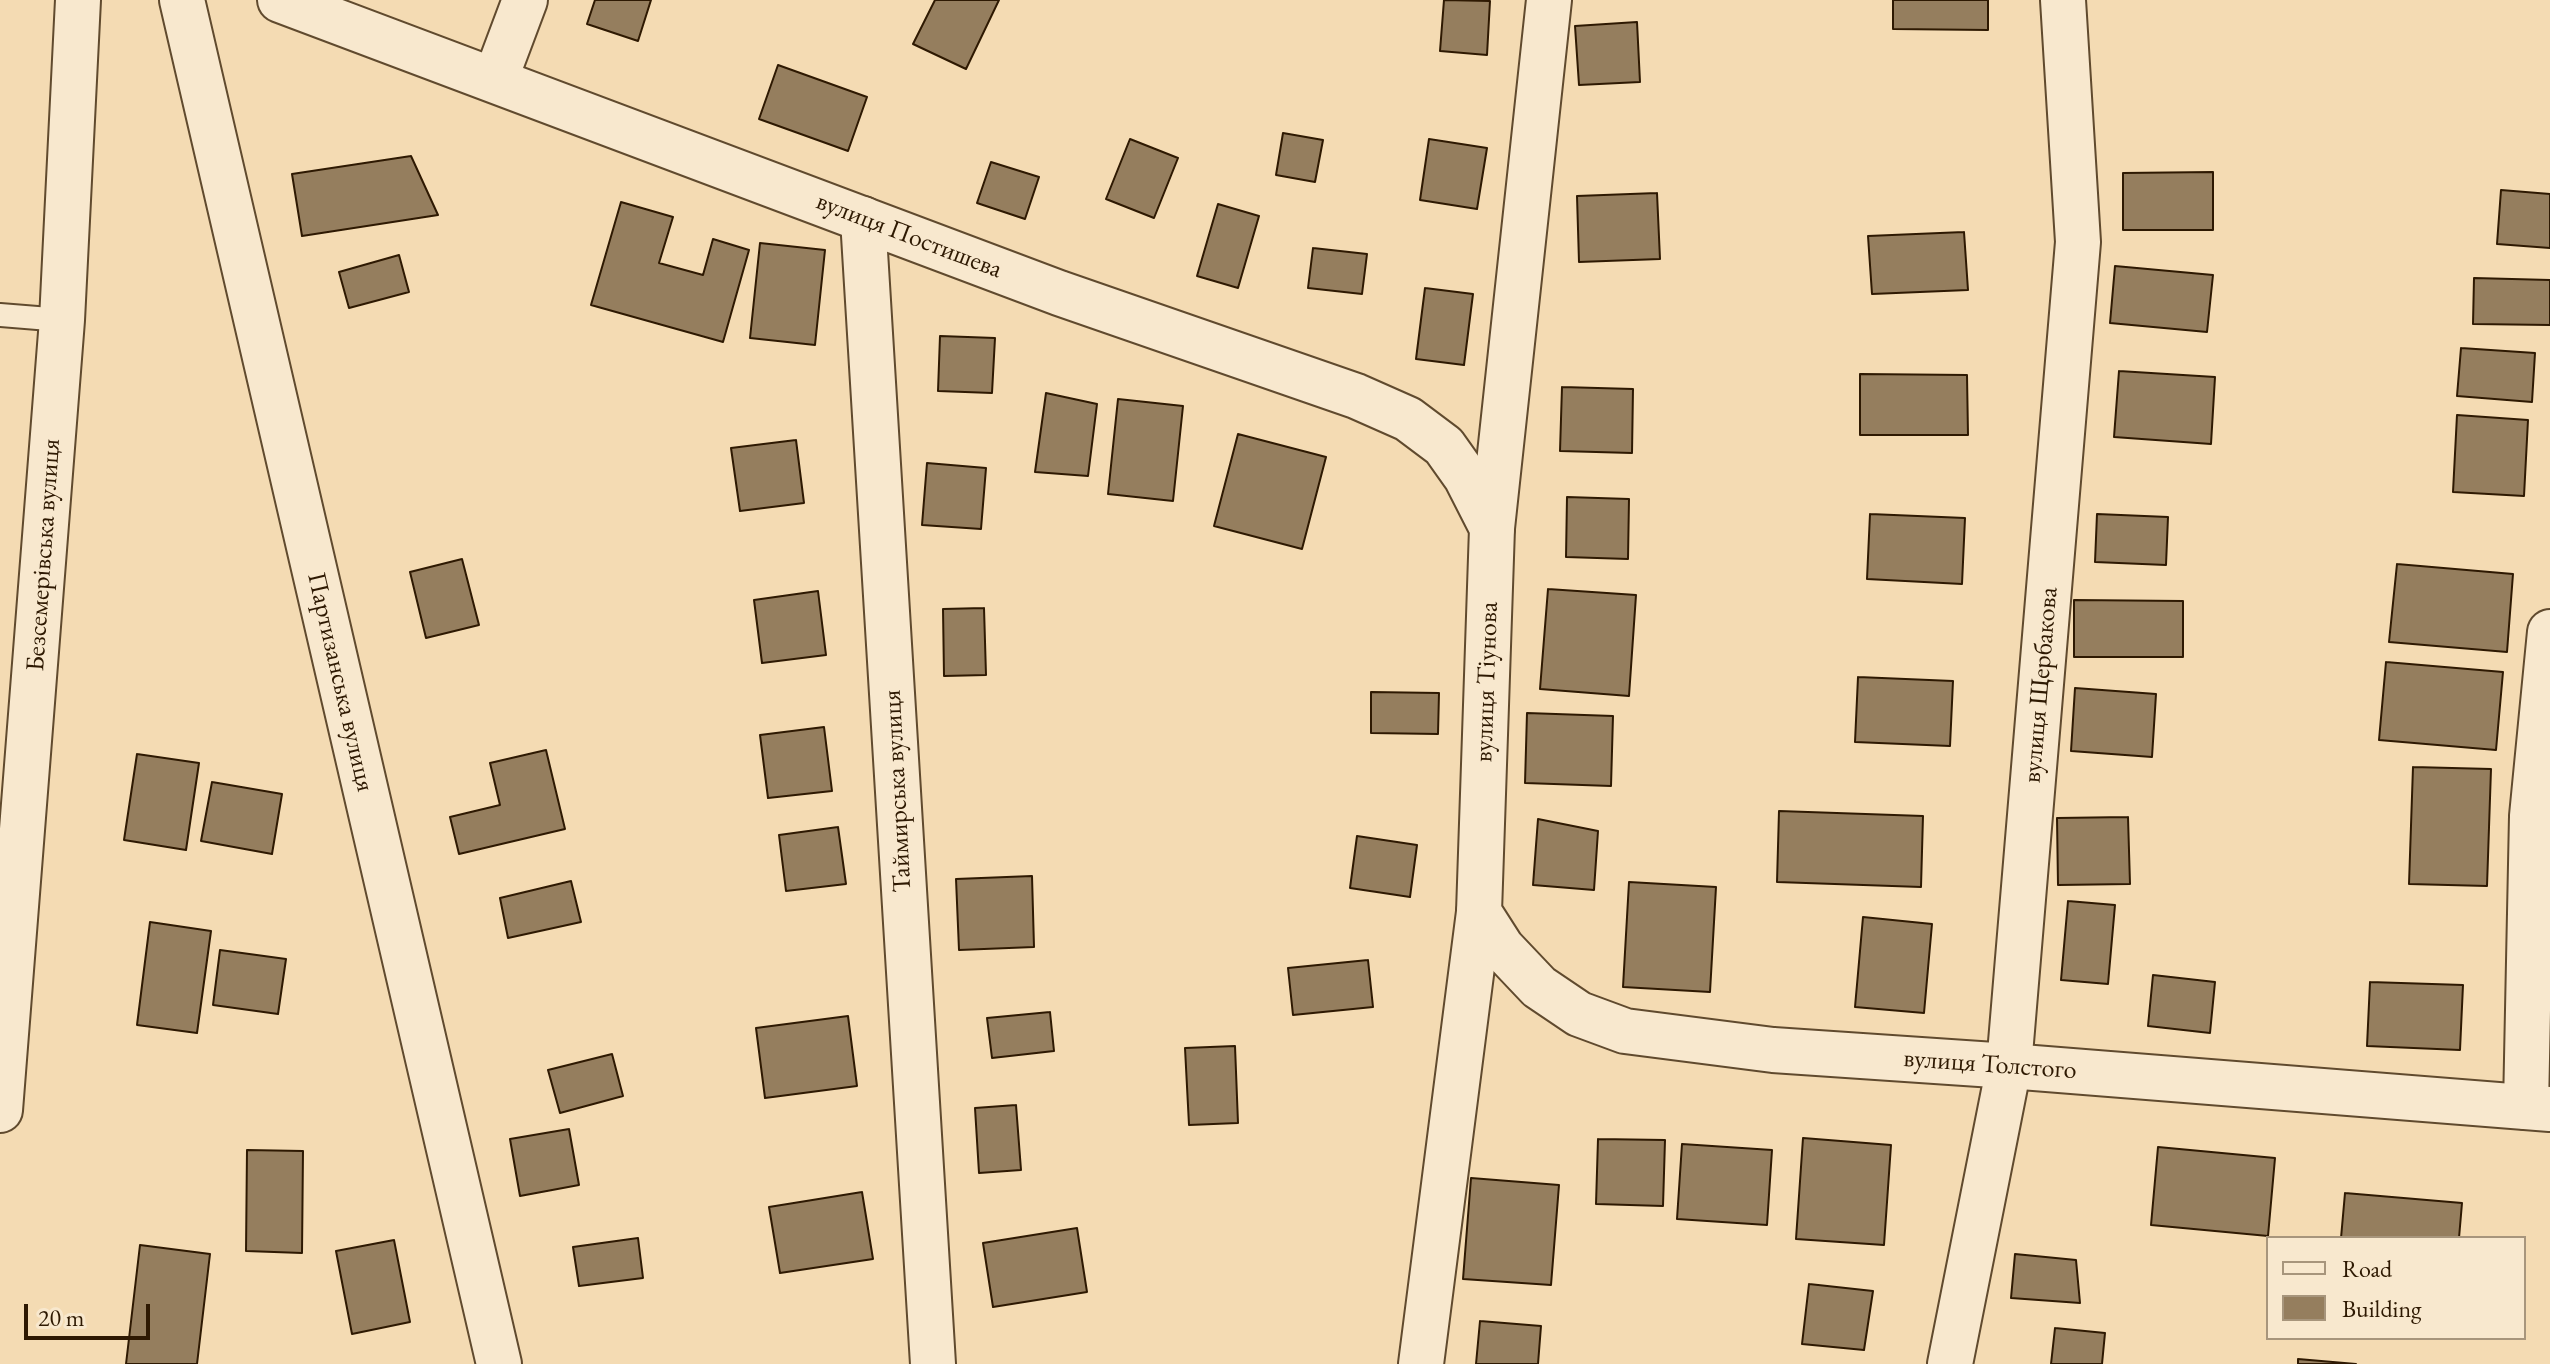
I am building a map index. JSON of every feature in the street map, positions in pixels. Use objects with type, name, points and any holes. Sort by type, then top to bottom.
[{"type":"street","name":"Безсемерівська вулиця","points":[[0,1110],[62,320],[78,0]]},
{"type":"street","name":"Партизанська вулиця","points":[[182,0],[499,1364]]},
{"type":"street","name":"вулиця Постишева","points":[[280,0],[1059,293],[1356,396],[1408,419],[1444,446],[1466,477],[1492,528]]},
{"type":"street","points":[[495,80],[525,0]]},
{"type":"street","name":"вулиця Тіунова","points":[[1421,1364],[1479,912],[1492,528],[1549,0]]},
{"type":"street","name":"вулиця Щербакова","points":[[1950,1364],[2009,1066],[2078,242],[2063,0]]},
{"type":"street","name":"Таймирська вулиця","points":[[863,219],[933,1364]]},
{"type":"street","points":[[2538,1108],[2532,816],[2545,735],[2550,632]]},
{"type":"street","name":"вулиця Толстого","points":[[1479,912],[1502,948],[1539,987],[1579,1014],[1625,1031],[1773,1050],[2538,1108]]},
{"type":"lane","points":[[0,315],[62,320]]},
{"type":"building","points":[[595,0],[651,0],[638,41],[587,24]]},
{"type":"building","points":[[935,0],[999,0],[966,69],[913,44]]},
{"type":"building","points":[[1444,0],[1490,1],[1487,55],[1440,51]]},
{"type":"building","points":[[1893,0],[1988,0],[1988,30],[1893,29]]},
{"type":"building","points":[[1637,22],[1640,82],[1579,85],[1575,26]]},
{"type":"building","points":[[778,65],[867,97],[848,151],[759,119]]},
{"type":"building","points":[[1283,133],[1323,140],[1315,182],[1276,175]]},
{"type":"building","points":[[1130,139],[1178,158],[1154,218],[1106,199]]},
{"type":"building","points":[[1429,139],[1487,148],[1477,209],[1420,200]]},
{"type":"building","points":[[411,156],[438,215],[302,236],[292,174]]},
{"type":"building","points":[[991,162],[1039,177],[1025,219],[977,203]]},
{"type":"building","points":[[2213,172],[2213,230],[2123,230],[2123,173]]},
{"type":"building","points":[[2501,190],[2550,194],[2550,248],[2497,244]]},
{"type":"building","points":[[1657,193],[1660,259],[1579,262],[1577,196]]},
{"type":"building","points":[[621,202],[673,217],[659,263],[703,275],[713,239],[749,250],[723,342],[591,305]]},
{"type":"building","points":[[1218,204],[1259,216],[1238,288],[1197,276]]},
{"type":"building","points":[[1964,232],[1968,290],[1872,294],[1868,236]]},
{"type":"building","points":[[760,243],[825,250],[815,345],[750,338]]},
{"type":"building","points":[[1313,248],[1367,254],[1362,294],[1308,288]]},
{"type":"building","points":[[399,255],[409,292],[349,308],[339,272]]},
{"type":"building","points":[[2115,266],[2213,275],[2207,332],[2110,323]]},
{"type":"building","points":[[2474,278],[2550,280],[2550,325],[2473,324]]},
{"type":"building","points":[[1425,288],[1473,294],[1464,365],[1416,359]]},
{"type":"building","points":[[940,336],[995,338],[992,393],[938,391]]},
{"type":"building","points":[[2461,348],[2535,353],[2532,402],[2457,396]]},
{"type":"building","points":[[2119,371],[2215,377],[2211,444],[2114,437]]},
{"type":"building","points":[[1860,374],[1967,375],[1968,435],[1860,435]]},
{"type":"building","points":[[1562,387],[1633,389],[1632,453],[1560,451]]},
{"type":"building","points":[[1046,393],[1097,404],[1088,476],[1035,472]]},
{"type":"building","points":[[1118,399],[1183,406],[1173,501],[1108,494]]},
{"type":"building","points":[[2457,415],[2528,420],[2524,496],[2453,492]]},
{"type":"building","points":[[1238,434],[1326,457],[1302,549],[1214,526]]},
{"type":"building","points":[[796,440],[804,503],[740,511],[731,448]]},
{"type":"building","points":[[927,463],[986,468],[981,529],[922,525]]},
{"type":"building","points":[[1567,497],[1629,499],[1628,559],[1566,557]]},
{"type":"building","points":[[1870,514],[1965,518],[1962,584],[1867,579]]},
{"type":"building","points":[[2097,514],[2168,517],[2166,565],[2095,562]]},
{"type":"building","points":[[462,559],[479,625],[426,638],[410,572]]},
{"type":"building","points":[[2397,564],[2513,574],[2507,652],[2389,642]]},
{"type":"building","points":[[1548,589],[1636,595],[1629,696],[1540,689]]},
{"type":"building","points":[[818,591],[826,655],[762,663],[754,600]]},
{"type":"building","points":[[2074,600],[2183,601],[2183,657],[2074,657]]},
{"type":"building","points":[[984,608],[986,675],[944,676],[943,609]]},
{"type":"building","points":[[2386,662],[2503,672],[2496,750],[2379,740]]},
{"type":"building","points":[[1858,677],[1953,681],[1950,746],[1855,742]]},
{"type":"building","points":[[2075,688],[2156,694],[2152,757],[2071,751]]},
{"type":"building","points":[[1371,692],[1439,693],[1438,734],[1371,733]]},
{"type":"building","points":[[1527,713],[1613,716],[1611,786],[1525,783]]},
{"type":"building","points":[[824,727],[832,791],[768,798],[760,735]]},
{"type":"building","points":[[546,750],[565,829],[459,854],[450,817],[500,805],[490,763]]},
{"type":"building","points":[[137,754],[199,763],[186,850],[124,840]]},
{"type":"building","points":[[2413,767],[2491,769],[2487,886],[2409,884]]},
{"type":"building","points":[[212,782],[282,794],[272,854],[201,841]]},
{"type":"building","points":[[1779,811],[1923,816],[1921,887],[1777,882]]},
{"type":"building","points":[[2128,817],[2130,884],[2058,885],[2057,818]]},
{"type":"building","points":[[1538,819],[1598,831],[1594,890],[1533,885]]},
{"type":"building","points":[[838,827],[846,884],[786,891],[779,835]]},
{"type":"building","points":[[1357,836],[1417,845],[1410,897],[1350,888]]},
{"type":"building","points":[[1032,876],[1034,947],[959,950],[956,879]]},
{"type":"building","points":[[571,881],[581,922],[508,938],[500,898]]},
{"type":"building","points":[[1629,882],[1716,887],[1710,992],[1623,987]]},
{"type":"building","points":[[2068,901],[2115,905],[2108,984],[2061,980]]},
{"type":"building","points":[[1863,917],[1932,924],[1924,1013],[1855,1007]]},
{"type":"building","points":[[150,922],[211,931],[197,1033],[137,1025]]},
{"type":"building","points":[[220,950],[286,959],[278,1014],[213,1005]]},
{"type":"building","points":[[1368,960],[1373,1007],[1293,1015],[1288,968]]},
{"type":"building","points":[[2153,975],[2215,982],[2210,1033],[2148,1026]]},
{"type":"building","points":[[2370,982],[2463,985],[2460,1050],[2367,1046]]},
{"type":"building","points":[[1050,1012],[1054,1051],[992,1058],[987,1018]]},
{"type":"building","points":[[848,1016],[857,1086],[765,1098],[756,1028]]},
{"type":"building","points":[[1235,1046],[1238,1123],[1189,1125],[1185,1048]]},
{"type":"building","points":[[612,1054],[623,1096],[560,1113],[548,1070]]},
{"type":"building","points":[[1016,1105],[1021,1170],[979,1173],[975,1108]]},
{"type":"building","points":[[569,1129],[579,1185],[520,1196],[510,1139]]},
{"type":"building","points":[[1803,1138],[1891,1145],[1884,1245],[1796,1239]]},
{"type":"building","points":[[1598,1139],[1665,1140],[1663,1206],[1596,1204]]},
{"type":"building","points":[[1682,1144],[1772,1150],[1767,1225],[1677,1219]]},
{"type":"building","points":[[2158,1147],[2275,1158],[2268,1236],[2151,1225]]},
{"type":"building","points":[[247,1150],[303,1151],[302,1253],[246,1251]]},
{"type":"building","points":[[1471,1178],[1559,1185],[1551,1285],[1463,1279]]},
{"type":"building","points":[[862,1192],[873,1259],[780,1273],[769,1207]]},
{"type":"building","points":[[2345,1193],[2462,1203],[2459,1236],[2341,1236]]},
{"type":"building","points":[[1077,1228],[1087,1292],[993,1307],[983,1243]]},
{"type":"building","points":[[638,1238],[643,1278],[579,1286],[573,1247]]},
{"type":"building","points":[[394,1240],[410,1322],[352,1334],[336,1251]]},
{"type":"building","points":[[140,1245],[210,1254],[197,1364],[126,1364]]},
{"type":"building","points":[[2015,1254],[2076,1260],[2080,1303],[2011,1298]]},
{"type":"building","points":[[1809,1284],[1873,1291],[1864,1350],[1802,1344]]},
{"type":"building","points":[[1480,1321],[1541,1326],[1538,1364],[1476,1364]]},
{"type":"building","points":[[2055,1328],[2105,1333],[2102,1364],[2051,1364]]},
{"type":"building","points":[[2298,1359],[2356,1364],[2298,1364]]}]
